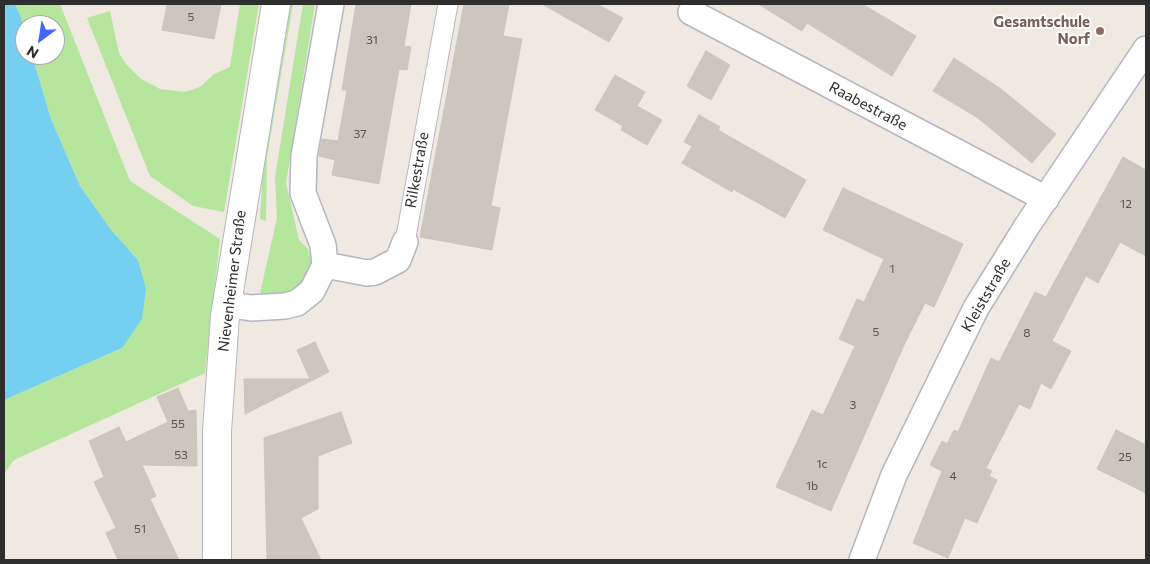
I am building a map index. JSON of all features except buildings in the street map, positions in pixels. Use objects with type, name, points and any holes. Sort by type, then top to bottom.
[{"type":"main road","name":"Nievenheimer Straße","points":[[217,560],[217,431],[226,304],[276,4]]},
{"type":"street","points":[[226,304],[251,308],[285,306],[297,302],[312,291],[325,265],[323,245],[303,193],[304,156],[331,4]]},
{"type":"street","name":"Rilkestraße","points":[[325,265],[367,273],[391,266],[398,260],[405,242],[448,4]]},
{"type":"street","name":"Raabestraße","points":[[691,12],[1046,199]]},
{"type":"street","name":"Kleiststraße","points":[[862,560],[894,475],[972,316],[1046,199],[1146,49]]},
{"type":"green space","points":[[15,4],[60,4],[64,15],[19,15]]},
{"type":"green space","points":[[240,4],[259,4],[224,212],[193,206],[150,176],[87,18],[110,11],[119,53],[126,64],[141,79],[160,89],[185,92],[200,87],[214,74],[230,67]]},
{"type":"green space","points":[[289,4],[293,4],[267,157],[266,221],[260,219],[263,165]]},
{"type":"green space","points":[[303,4],[315,4],[286,183],[299,240],[308,249],[313,269],[309,280],[298,288],[287,294],[271,295],[260,293],[277,218],[275,177]]},
{"type":"green space","points":[[65,17],[130,181],[220,239],[205,373],[14,460],[4,474],[4,400],[122,348],[138,260],[112,231],[80,186],[51,119],[35,65],[65,65]]},
{"type":"water","points":[[4,4],[15,4],[20,15],[15,15],[15,65],[35,65],[51,119],[80,186],[112,231],[138,260],[146,289],[142,319],[122,348],[4,400]]},
{"type":"place","name":"Gesamtschule Norf","points":[[1100,31]]}]
